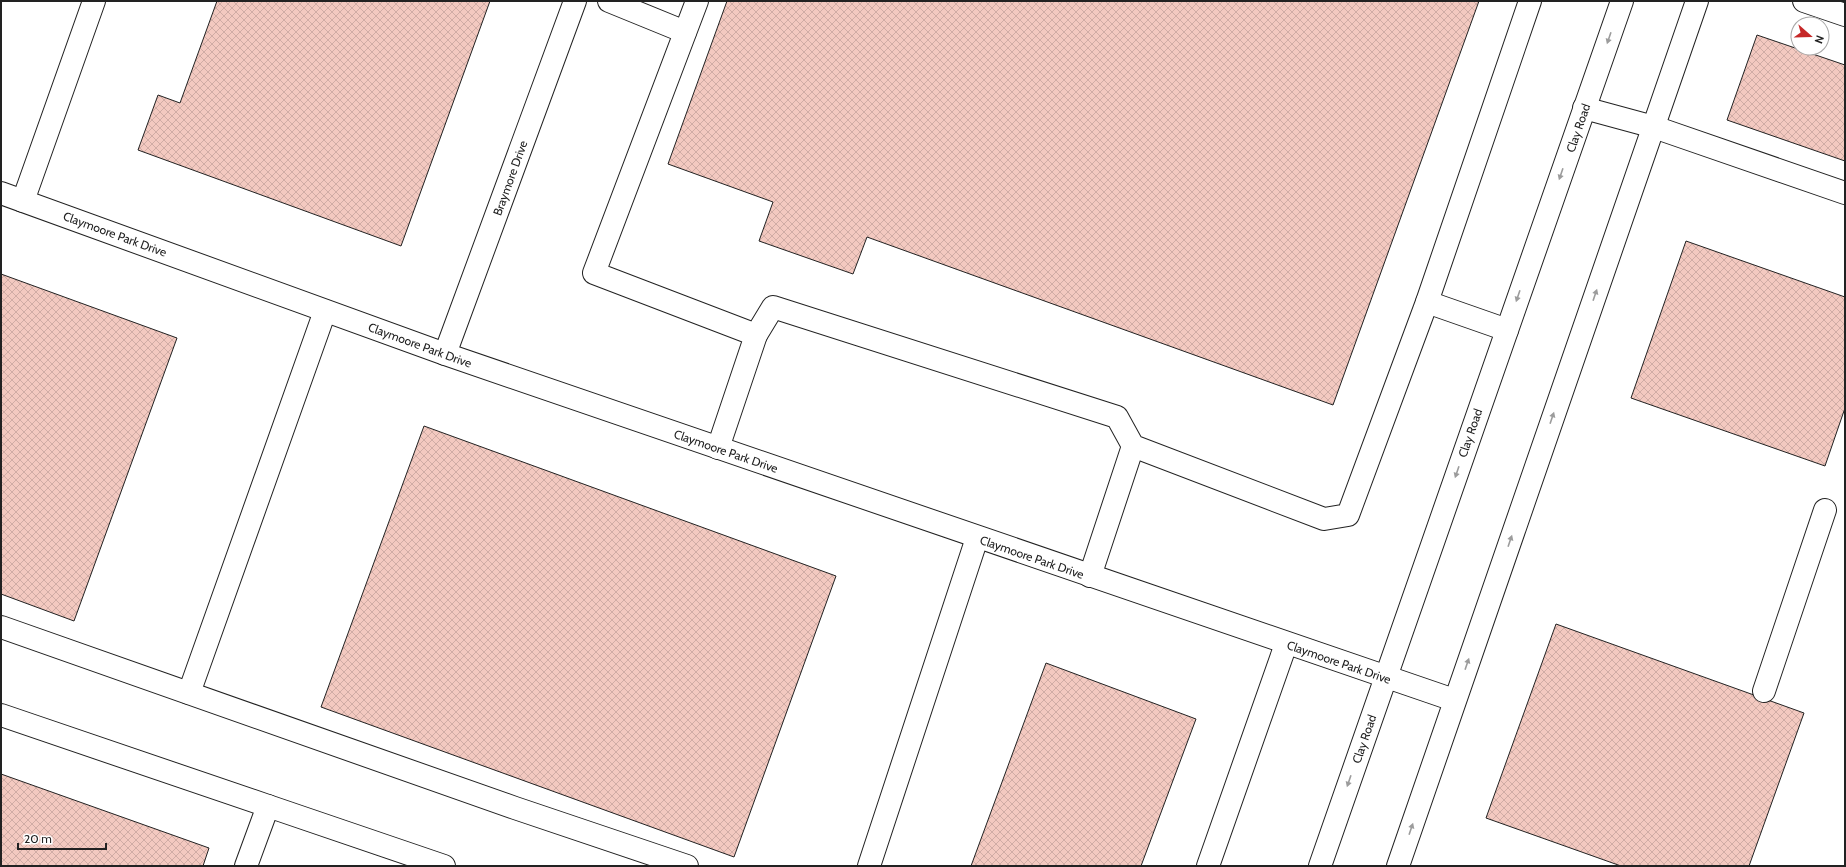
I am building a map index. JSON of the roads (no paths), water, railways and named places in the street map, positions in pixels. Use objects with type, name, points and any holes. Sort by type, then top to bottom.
[{"type":"street","points":[[23,201],[94,1]]},
{"type":"street","name":"Braymore Drive","points":[[445,354],[574,1]]},
{"type":"street","points":[[609,1],[685,32]]},
{"type":"street","points":[[697,1],[594,273],[756,335]]},
{"type":"street","points":[[718,448],[756,335],[773,307],[1117,417],[1133,446],[1324,519],[1348,515],[1427,302],[1530,1]]},
{"type":"street","name":"Clay Road","points":[[1320,866],[1622,1]]},
{"type":"street","points":[[1398,866],[1454,700],[1698,1]]},
{"type":"street","points":[[1804,1],[1845,15]]},
{"type":"street","points":[[1584,108],[1654,127],[1845,193]]},
{"type":"street","name":"Claymoore Park Drive","points":[[1,193],[445,354],[1385,678],[1454,700]]},
{"type":"street","points":[[1427,302],[1506,330]]},
{"type":"street","points":[[189,693],[325,311]]},
{"type":"street","points":[[1090,576],[1133,446]]},
{"type":"street","points":[[1764,691],[1824,510]]},
{"type":"street","points":[[869,866],[977,538]]},
{"type":"street","points":[[1,627],[687,866]]},
{"type":"street","points":[[1208,866],[1286,644]]},
{"type":"street","points":[[1,715],[444,866]]},
{"type":"street","points":[[246,866],[268,806]]}]
